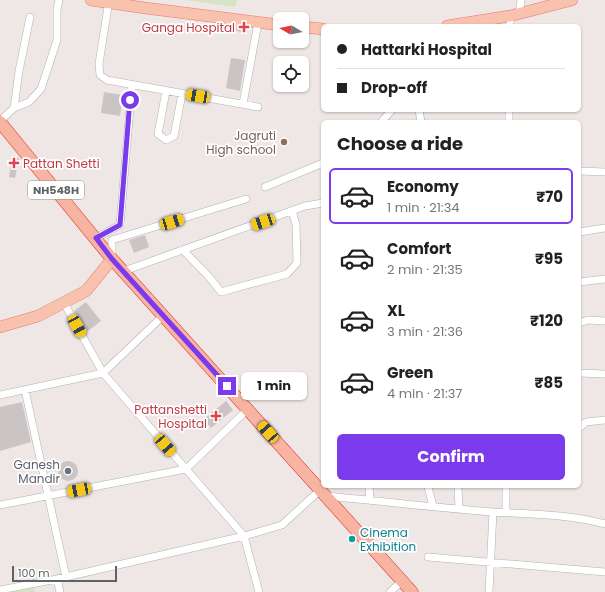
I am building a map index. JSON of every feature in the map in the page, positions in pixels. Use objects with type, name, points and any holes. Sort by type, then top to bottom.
[{"type":"highway","name":"NH548H","points":[[0,122],[112,259],[412,592]]},
{"type":"main road","points":[[91,0],[109,1],[273,24]]},
{"type":"main road","points":[[465,24],[513,19],[572,0]]},
{"type":"main road","points":[[309,28],[321,29]]},
{"type":"main road","points":[[0,327],[38,316],[86,291],[112,259]]},
{"type":"street","points":[[0,122],[14,108],[29,102],[41,89],[57,40],[58,0]]},
{"type":"street","points":[[513,19],[520,0]]},
{"type":"street","points":[[109,1],[99,64],[100,75],[107,80],[258,107]]},
{"type":"street","points":[[14,108],[19,71],[30,17]]},
{"type":"street","points":[[243,104],[258,23]]},
{"type":"street","points":[[96,238],[120,225],[132,85]]},
{"type":"street","points":[[166,91],[158,134],[166,140],[174,136],[182,94]]},
{"type":"street","points":[[383,120],[390,112]]},
{"type":"street","points":[[265,187],[321,164]]},
{"type":"street","points":[[581,171],[605,172]]},
{"type":"street","points":[[112,259],[112,240],[246,199]]},
{"type":"street","points":[[124,271],[305,206],[321,203]]},
{"type":"street","points":[[183,250],[210,278],[221,292],[287,274],[297,263],[296,224],[292,211]]},
{"type":"street","points":[[581,232],[605,228]]},
{"type":"street","points":[[581,282],[605,279]]},
{"type":"street","points":[[64,303],[103,374],[244,536],[259,592]]},
{"type":"street","points":[[0,395],[103,374],[164,315]]},
{"type":"street","points":[[581,322],[588,320],[605,321]]},
{"type":"street","points":[[581,373],[605,374]]},
{"type":"street","points":[[25,390],[66,577]]},
{"type":"street","points":[[0,504],[186,469],[248,409]]},
{"type":"street","points":[[581,426],[586,422],[605,420]]},
{"type":"street","points":[[369,488],[370,500]]},
{"type":"street","points":[[428,488],[433,506]]},
{"type":"street","points":[[458,488],[459,508]]},
{"type":"street","points":[[506,488],[506,512]]},
{"type":"street","points":[[0,590],[57,579],[244,536],[282,525],[323,493],[370,500],[592,520],[605,524]]},
{"type":"street","points":[[489,592],[493,512]]},
{"type":"street","points":[[428,557],[605,572]]},
{"type":"street","points":[[57,579],[60,592]]},
{"type":"street","points":[[390,592],[402,581]]},
{"type":"green space","points":[[186,0],[237,0],[235,7]]},
{"type":"green space","points":[[33,584],[35,592],[0,592]]},
{"type":"building","points":[[222,25],[247,28],[247,33],[221,28]]},
{"type":"building","points":[[231,58],[245,60],[240,91],[226,88]]},
{"type":"building","points":[[104,92],[123,95],[120,116],[101,113]]},
{"type":"building","points":[[13,156],[19,158],[15,178],[9,177]]},
{"type":"building","points":[[145,235],[149,247],[134,253],[129,240]]},
{"type":"building","points":[[86,302],[101,321],[88,331],[74,311]]},
{"type":"building","points":[[226,401],[233,410],[211,428],[204,419]]},
{"type":"building","points":[[22,402],[31,442],[0,451],[0,407]]},
{"type":"building","name":"Ganesh Mandir","points":[[68,461],[75,464],[78,471],[75,478],[68,481],[61,478],[58,471],[61,464]]},
{"type":"place","name":"Ganga Hospital","points":[[244,27]]},
{"type":"place","name":"Jagruti High school","points":[[284,142]]},
{"type":"place","name":"Pattan Shetti","points":[[14,163]]},
{"type":"place","name":"Pattanshetti Hospital","points":[[216,416]]},
{"type":"place","name":"Ganesh Mandir","points":[[68,471]]},
{"type":"place","name":"Cinema Exhibition","points":[[352,539]]},
{"type":"route","points":[[130,100],[120,225],[96,238],[112,259],[227,386]]}]
